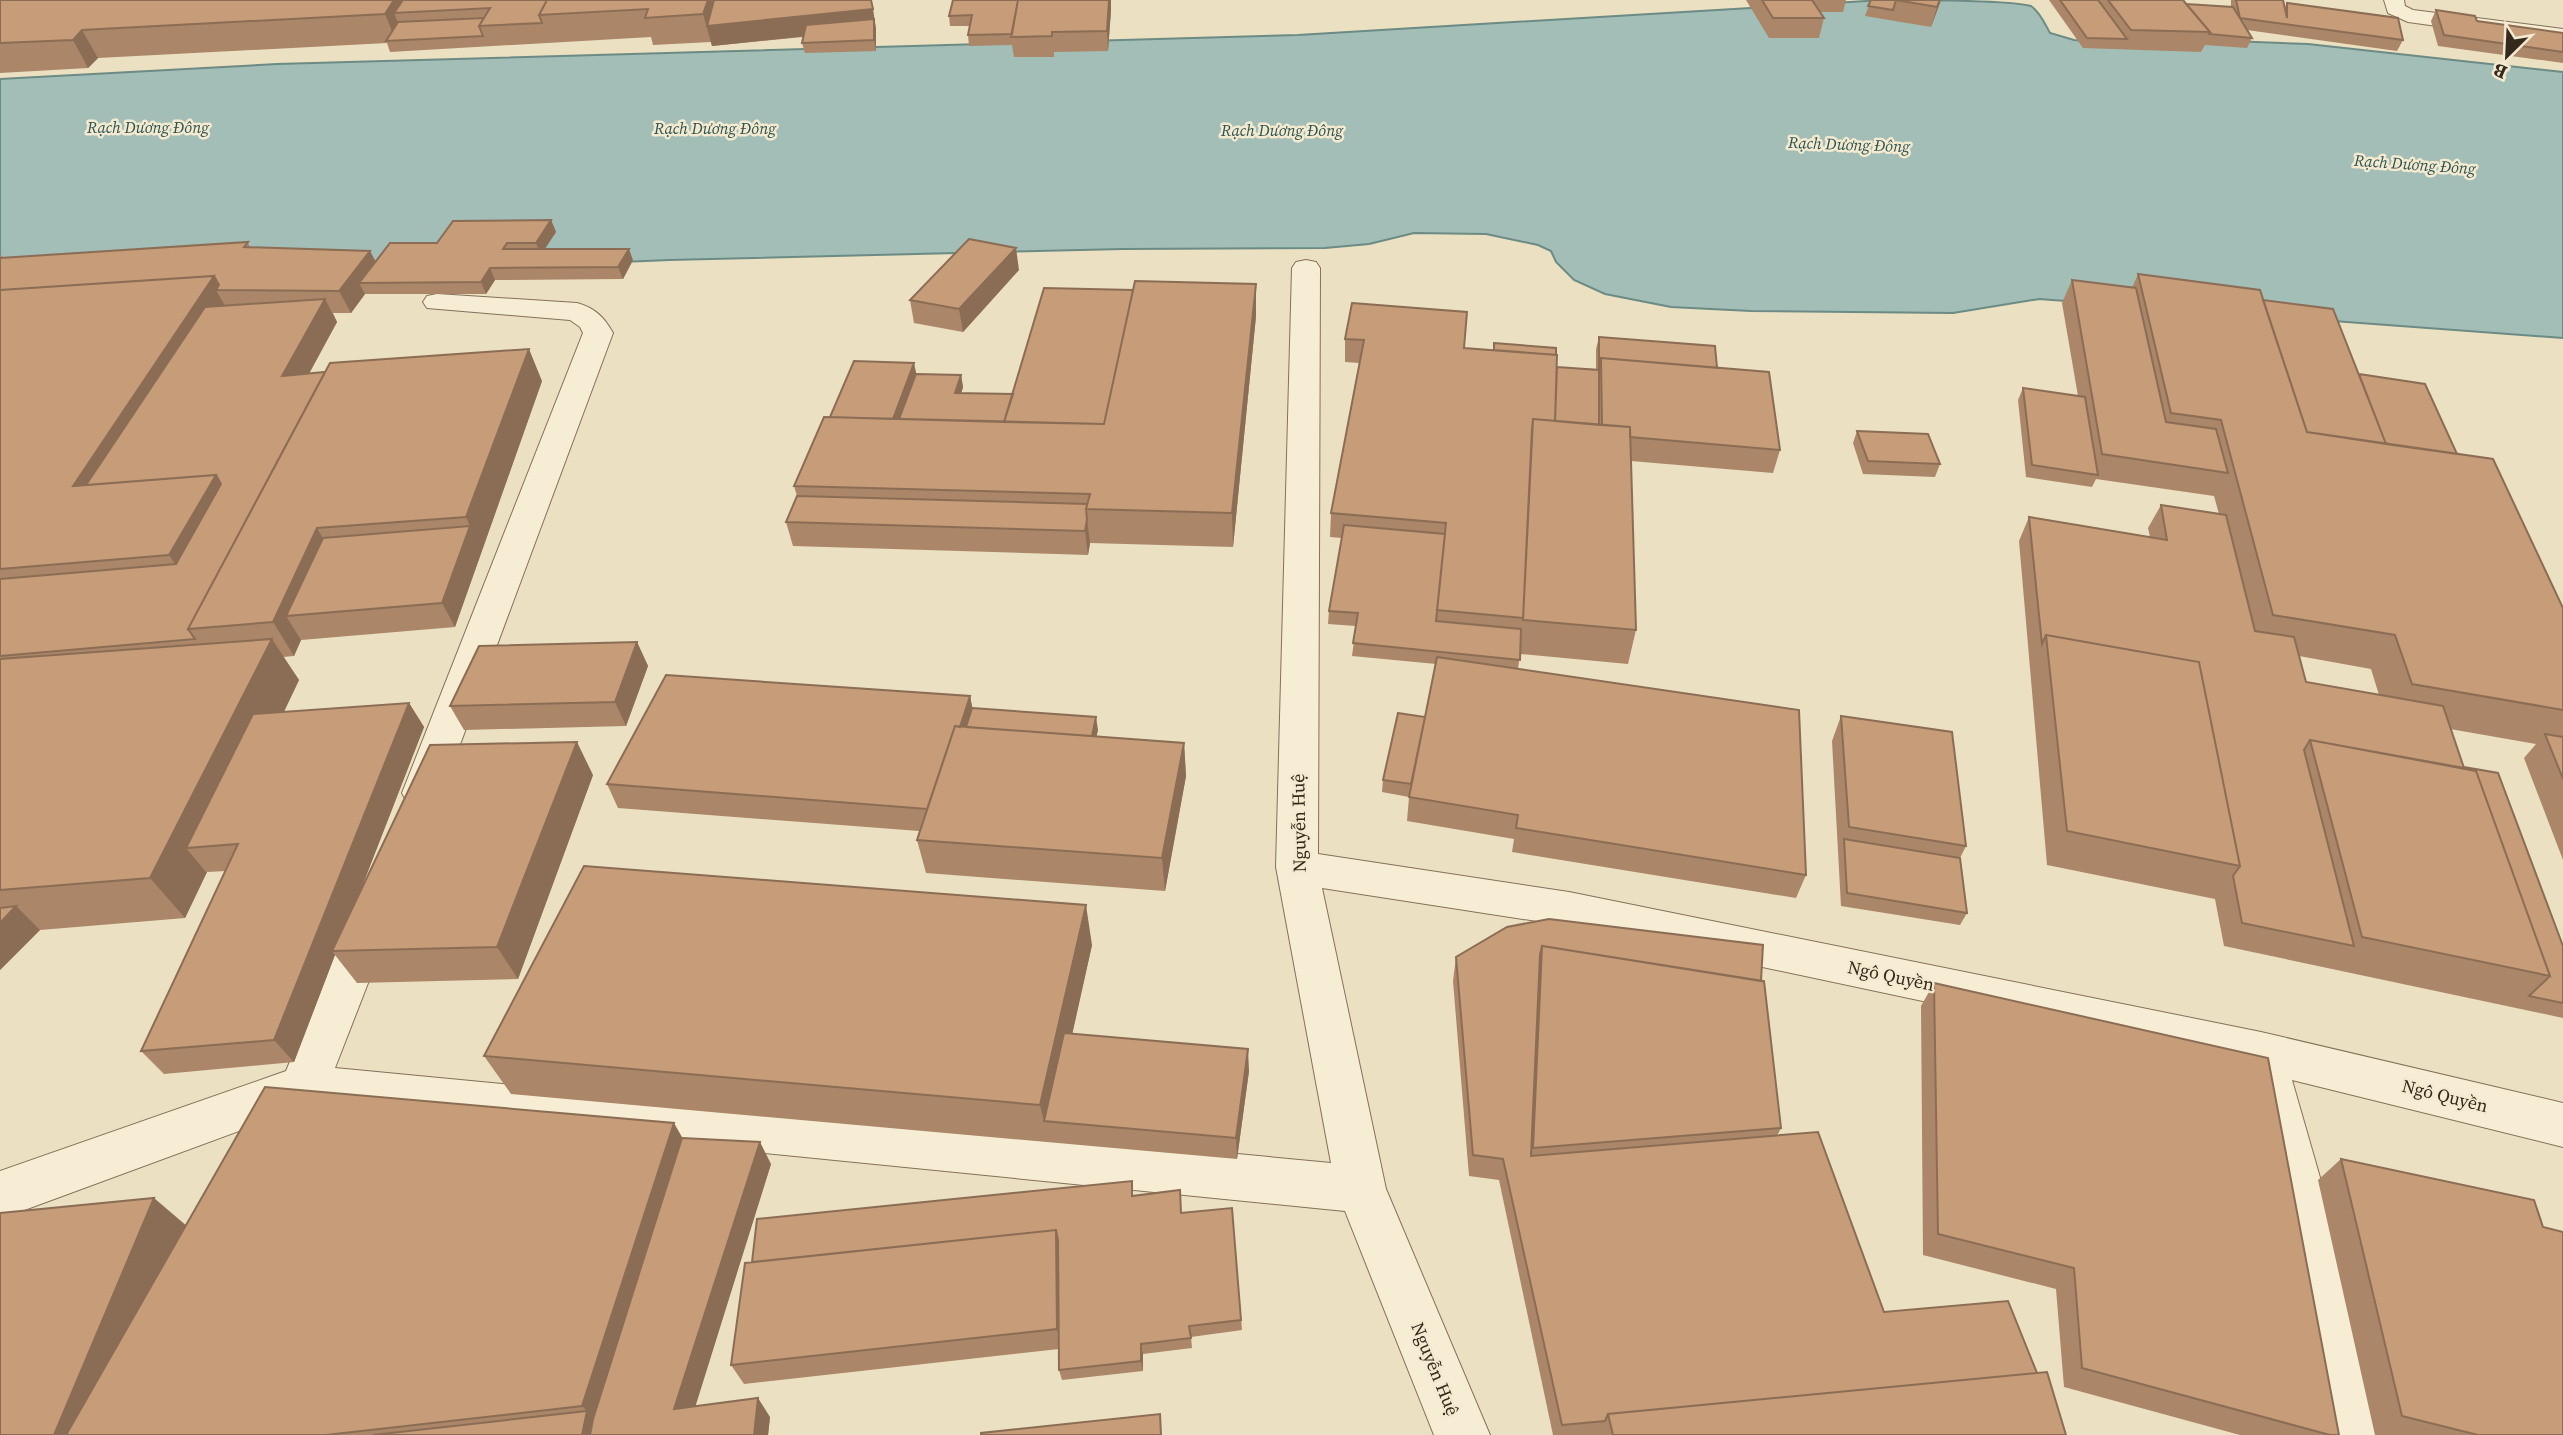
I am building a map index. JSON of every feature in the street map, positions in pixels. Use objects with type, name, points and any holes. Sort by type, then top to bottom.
[{"type":"street","points":[[2394,0],[2395,9],[2408,16],[2563,36]]},
{"type":"street","name":"Nguyễn Huệ","points":[[1306,268],[1297,867],[1361,1189],[1462,1435]]},
{"type":"street","points":[[407,830],[469,676],[598,333],[592,322],[577,312],[436,302]]},
{"type":"street","name":"Ngô Quyền","points":[[1297,867],[1569,909],[2261,1052],[2563,1125]]},
{"type":"street","points":[[304,1087],[386,881]]},
{"type":"street","points":[[2261,1052],[2366,1435]]},
{"type":"street","points":[[0,1195],[304,1087],[1361,1189]]},
{"type":"water","name":"Rạch Dương Đông","points":[[1883,0],[1982,1],[2031,6],[2040,15],[2050,33],[2074,40],[2128,44],[2204,40],[2308,44],[2563,72],[2563,338],[2039,299],[1953,313],[1751,311],[1671,307],[1605,294],[1574,280],[1556,262],[1551,251],[1538,245],[1486,234],[1414,233],[1369,244],[1325,248],[1123,249],[669,260],[0,288],[0,79],[277,64],[1298,35]]},
{"type":"building","points":[[0,0],[394,0],[385,14],[82,30],[73,40],[0,43]]},
{"type":"building","points":[[403,0],[547,0],[539,15],[542,23],[479,26],[490,8],[394,13]]},
{"type":"building","points":[[547,0],[708,0],[703,14],[645,18],[648,9],[539,15]]},
{"type":"building","points":[[714,0],[871,0],[873,9],[707,26]]},
{"type":"building","points":[[953,0],[1018,0],[1012,34],[968,35],[972,15],[949,16]]},
{"type":"building","points":[[1018,0],[1109,0],[1107,31],[1052,32],[1052,36],[1011,37]]},
{"type":"building","points":[[1762,0],[1812,0],[1824,18],[1773,18]]},
{"type":"building","points":[[1871,0],[1896,0],[1893,10],[1868,6]]},
{"type":"building","points":[[1896,0],[1940,0],[1937,7]]},
{"type":"building","points":[[2060,0],[2098,0],[2127,39],[2087,38]]},
{"type":"building","points":[[2108,0],[2183,0],[2210,32],[2131,30]]},
{"type":"building","points":[[2236,0],[2283,0],[2287,18],[2287,3],[2398,18],[2403,40],[2240,18]]},
{"type":"building","points":[[2186,4],[2233,7],[2252,38],[2209,34]]},
{"type":"building","points":[[2436,10],[2475,16],[2477,21],[2563,33],[2563,52],[2444,35]]},
{"type":"building","points":[[484,18],[479,26],[483,36],[386,41],[398,22]]},
{"type":"building","points":[[874,19],[874,40],[802,43],[806,25]]},
{"type":"building","points":[[551,220],[536,243],[507,243],[503,249],[629,249],[618,267],[490,268],[481,282],[359,283],[390,243],[437,243],[453,221]]},
{"type":"building","points":[[969,239],[1016,248],[959,309],[910,300]]},
{"type":"building","points":[[248,242],[244,247],[370,251],[339,291],[216,290],[219,285],[214,276],[0,290],[0,258]]},
{"type":"building","points":[[2138,274],[2260,290],[2307,432],[2493,459],[2563,608],[2563,710],[2412,684],[2395,635],[2273,615],[2221,420],[2171,413]]},
{"type":"building","points":[[214,276],[73,486],[216,475],[169,555],[0,569],[0,290]]},
{"type":"building","points":[[2072,280],[2136,288],[2166,422],[2216,429],[2228,473],[2102,454]]},
{"type":"building","points":[[1135,281],[1256,284],[1232,513],[1086,509],[1090,494],[794,486],[824,417],[1104,424]]},
{"type":"building","points":[[1044,288],[1133,290],[1104,424],[1004,422]]},
{"type":"building","points":[[325,299],[282,376],[325,372],[188,629],[195,639],[0,656],[0,579],[176,564],[221,484],[216,475],[86,485],[205,307]]},
{"type":"building","points":[[2263,300],[2333,309],[2386,444],[2307,432]]},
{"type":"building","points":[[1352,303],[1467,312],[1464,348],[1557,355],[1555,421],[1533,419],[1523,618],[1437,610],[1446,523],[1331,513],[1364,340],[1345,339]]},
{"type":"building","points":[[1599,337],[1715,346],[1717,368],[1601,358],[1599,370]]},
{"type":"building","points":[[1494,343],[1556,348],[1556,355],[1494,350]]},
{"type":"building","points":[[529,349],[466,517],[317,528],[273,622],[188,629],[330,363]]},
{"type":"building","points":[[1601,358],[1769,372],[1780,450],[1630,437],[1630,427],[1602,425]]},
{"type":"building","points":[[854,361],[914,363],[893,419],[830,417]]},
{"type":"building","points":[[1557,367],[1599,370],[1599,425],[1555,421]]},
{"type":"building","points":[[916,374],[961,375],[955,393],[1013,394],[1004,422],[899,419]]},
{"type":"building","points":[[2359,374],[2425,384],[2457,454],[2386,444]]},
{"type":"building","points":[[2023,388],[2085,397],[2098,475],[2032,465]]},
{"type":"building","points":[[1533,419],[1630,427],[1636,630],[1523,620]]},
{"type":"building","points":[[1857,431],[1928,434],[1940,464],[1868,461]]},
{"type":"building","points":[[797,496],[1087,504],[1087,519],[1085,531],[786,522]]},
{"type":"building","points":[[2161,505],[2226,515],[2255,631],[2294,637],[2306,682],[2443,706],[2464,768],[2310,740],[2304,750],[2354,946],[2242,923],[2233,876],[2240,866],[2199,662],[2046,635],[2042,644],[2029,517],[2167,540]]},
{"type":"building","points":[[1344,525],[1445,534],[1436,621],[1521,629],[1520,660],[1353,643],[1358,613],[1329,611]]},
{"type":"building","points":[[470,526],[442,603],[286,616],[323,538]]},
{"type":"building","points":[[2046,635],[2199,662],[2240,866],[2067,831]]},
{"type":"building","points":[[272,639],[150,878],[0,890],[0,659]]},
{"type":"building","points":[[637,642],[615,702],[450,706],[479,646]]},
{"type":"building","points":[[1437,657],[1799,710],[1806,875],[1516,828],[1518,815],[1409,797]]},
{"type":"building","points":[[666,675],[970,696],[960,727],[955,726],[927,809],[607,784]]},
{"type":"building","points":[[409,703],[274,1040],[141,1051],[238,844],[186,848],[253,714]]},
{"type":"building","points":[[972,708],[1096,717],[1092,736],[966,727]]},
{"type":"building","points":[[1398,713],[1425,717],[1411,784],[1383,780]]},
{"type":"building","points":[[1841,716],[1952,732],[1966,846],[1849,827]]},
{"type":"building","points":[[955,726],[1184,743],[1162,858],[917,840]]},
{"type":"building","points":[[2545,734],[2563,737],[2563,779]]},
{"type":"building","points":[[2310,740],[2476,771],[2550,976],[2362,937]]},
{"type":"building","points":[[577,742],[497,947],[332,951],[430,745]]},
{"type":"building","points":[[2464,767],[2498,773],[2563,946],[2563,1003],[2529,996],[2550,976],[2476,771]]},
{"type":"building","points":[[1844,839],[1960,858],[1967,913],[1847,893]]},
{"type":"building","points":[[584,866],[1086,905],[1040,1105],[484,1056]]},
{"type":"building","points":[[16,906],[0,923],[0,908]]},
{"type":"building","points":[[1549,919],[1763,945],[1761,981],[1542,946],[1531,1156],[1818,1132],[1884,1312],[2008,1301],[2037,1373],[1608,1414],[1605,1421],[1562,1425],[1503,1159],[1473,1155],[1456,957],[1507,927]]},
{"type":"building","points":[[1542,946],[1764,981],[1781,1128],[1533,1148]]},
{"type":"building","points":[[1934,983],[2268,1058],[2339,1435],[2330,1435],[2082,1368],[2074,1268],[1938,1234]]},
{"type":"building","points":[[1064,1033],[1248,1049],[1236,1138],[1044,1121]]},
{"type":"building","points":[[265,1087],[674,1123],[582,1406],[326,1435],[66,1435]]},
{"type":"building","points":[[682,1138],[760,1142],[674,1409],[758,1398],[754,1435],[590,1435],[593,1419]]},
{"type":"building","points":[[2341,1159],[2534,1200],[2543,1227],[2563,1232],[2563,1435],[2478,1435],[2402,1416]]},
{"type":"building","points":[[1132,1181],[1132,1196],[1180,1190],[1181,1213],[1232,1208],[1241,1320],[1189,1326],[1191,1338],[1141,1344],[1141,1361],[1059,1370],[1056,1230],[752,1262],[757,1219]]},
{"type":"building","points":[[154,1198],[54,1435],[0,1435],[0,1213]]},
{"type":"building","points":[[1056,1230],[1057,1329],[731,1365],[745,1263]]},
{"type":"building","points":[[2047,1372],[2066,1435],[1613,1435],[1608,1414]]},
{"type":"building","points":[[587,1411],[582,1435],[373,1435]]},
{"type":"building","points":[[1160,1414],[1161,1435],[981,1435],[981,1433]]}]
